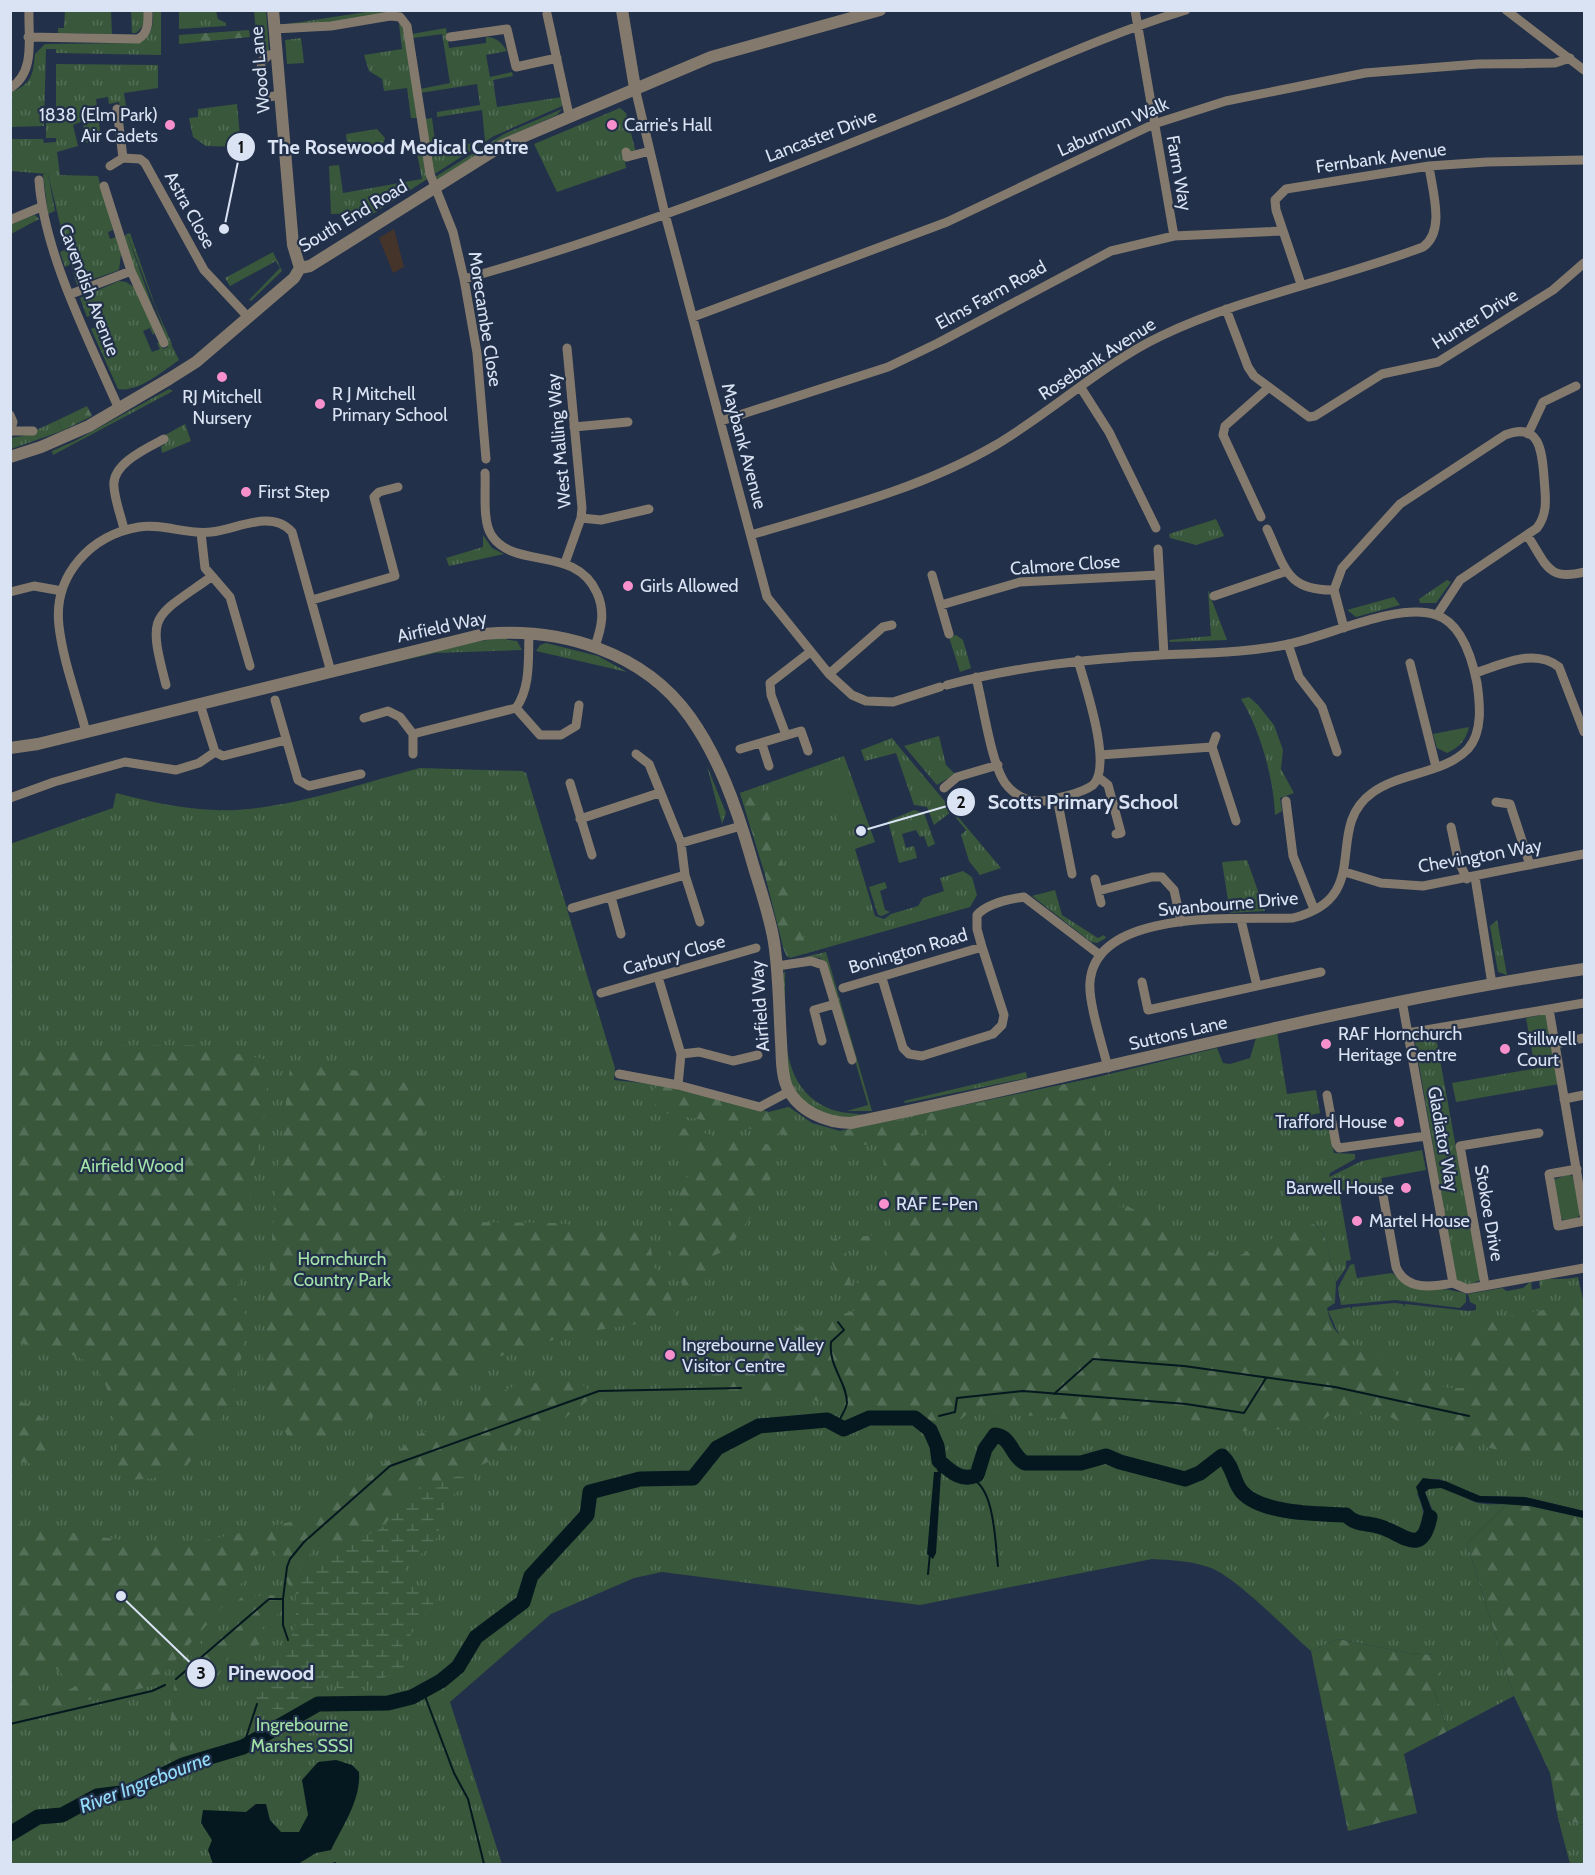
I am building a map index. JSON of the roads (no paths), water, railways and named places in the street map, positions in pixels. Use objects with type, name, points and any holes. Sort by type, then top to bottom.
[{"type":"street","points":[[10,88],[26,74],[29,10]]},
{"type":"street","points":[[28,37],[138,39],[146,33],[148,10]]},
{"type":"street","name":"Wood Lane","points":[[273,10],[292,245],[300,268]]},
{"type":"street","points":[[622,10],[635,88]]},
{"type":"street","name":"South End Road","points":[[10,457],[66,437],[119,409],[196,362],[294,278],[300,268],[310,266],[503,145],[569,115],[711,57],[880,10]]},
{"type":"street","name":"Farm Way","points":[[1135,10],[1174,236]]},
{"type":"street","name":"Lancaster Drive","points":[[464,279],[566,249],[665,214],[945,105],[1138,26],[1186,10]]},
{"type":"street","points":[[1506,10],[1584,70]]},
{"type":"street","points":[[547,14],[569,115]]},
{"type":"street","name":"Morecambe Close","points":[[274,29],[331,26],[390,16],[400,18],[407,26],[435,188],[453,232],[464,279],[477,353],[486,459]]},
{"type":"street","points":[[450,37],[507,29],[516,68],[557,58]]},
{"type":"street","points":[[276,54],[269,55],[261,62],[263,92],[269,97],[280,95]]},
{"type":"street","name":"Laburnum Walk","points":[[693,317],[947,222],[1154,124],[1226,101],[1365,73],[1478,64],[1555,63],[1570,58]]},
{"type":"street","name":"Maybank Avenue","points":[[635,88],[665,214],[767,597],[840,687],[866,701],[892,702],[976,677],[1078,660],[1164,655]]},
{"type":"street","points":[[110,166],[123,158],[117,109]]},
{"type":"street","points":[[626,152],[627,157],[650,151]]},
{"type":"street","name":"Astra Close","points":[[123,158],[140,159],[146,162],[204,270],[248,317]]},
{"type":"street","name":"Fernbank Avenue","points":[[1301,284],[1275,200],[1286,189],[1430,166],[1584,160]]},
{"type":"street","name":"Rosebank Avenue","points":[[751,535],[922,482],[993,446],[1158,338],[1226,309],[1417,249],[1429,243],[1436,225],[1430,166]]},
{"type":"street","name":"Cavendish Avenue","points":[[39,180],[41,207],[52,248],[119,409]]},
{"type":"street","points":[[104,186],[131,271],[160,338]]},
{"type":"street","points":[[10,220],[41,207]]},
{"type":"street","name":"Elms Farm Road","points":[[720,422],[888,367],[938,344],[1093,259],[1135,243],[1174,236],[1283,231]]},
{"type":"street","name":"Hunter Drive","points":[[1226,309],[1248,368],[1268,388],[1309,417],[1315,416],[1382,374],[1438,362],[1553,290],[1584,263]]},
{"type":"street","points":[[71,294],[131,271]]},
{"type":"street","name":"West Malling Way","points":[[565,563],[581,518],[567,348]]},
{"type":"street","points":[[1528,434],[1543,402],[1575,386]]},
{"type":"street","points":[[1081,388],[1109,432],[1156,528]]},
{"type":"street","points":[[1261,517],[1223,435],[1225,426],[1268,388]]},
{"type":"street","points":[[10,415],[13,422],[11,431],[33,431]]},
{"type":"street","points":[[574,427],[628,422]]},
{"type":"street","points":[[1158,549],[1164,655],[1288,644],[1404,612],[1421,611],[1437,615],[1460,580],[1539,525],[1546,506],[1542,451],[1538,442],[1528,434],[1516,432],[1505,435],[1400,504],[1342,568],[1336,579],[1334,590],[1344,628]]},
{"type":"street","points":[[124,530],[114,486],[116,475],[127,462],[164,439]]},
{"type":"street","points":[[485,473],[488,528],[496,542],[509,549],[565,563],[586,576],[599,597],[602,625],[595,646]]},
{"type":"street","points":[[312,600],[395,576],[374,497],[379,492],[398,487]]},
{"type":"street","points":[[581,518],[601,520],[649,509]]},
{"type":"street","points":[[86,732],[59,626],[62,591],[68,574],[89,548],[113,533],[124,530],[160,527],[201,533],[266,520],[286,525],[292,532],[331,672]]},
{"type":"street","points":[[1267,529],[1287,571],[1302,587],[1334,590]]},
{"type":"street","points":[[201,533],[205,568],[230,597],[250,666]]},
{"type":"street","points":[[1527,535],[1552,572],[1561,576],[1584,572]]},
{"type":"street","points":[[1214,596],[1287,571]]},
{"type":"street","points":[[932,575],[949,634]]},
{"type":"street","name":"Calmore Close","points":[[941,605],[1020,582],[1159,575]]},
{"type":"street","points":[[166,685],[155,638],[156,622],[168,609],[211,577]]},
{"type":"street","points":[[10,591],[34,586],[62,591]]},
{"type":"street","name":"Swanbourne Drive","points":[[1100,955],[1115,941],[1126,936],[1180,922],[1293,918],[1314,909],[1330,898],[1345,872],[1350,825],[1364,800],[1391,782],[1436,767],[1467,750],[1476,735],[1480,706],[1475,673],[1461,636],[1449,622],[1437,615]]},
{"type":"street","points":[[829,674],[883,627],[892,624]]},
{"type":"street","points":[[413,734],[516,708],[525,690],[530,633]]},
{"type":"street","name":"Airfield Way","points":[[10,748],[86,732],[484,634],[530,633],[571,639],[595,646],[652,679],[689,715],[720,771],[741,826],[767,910],[777,966],[783,1072],[790,1091]]},
{"type":"street","points":[[1288,644],[1299,677],[1322,707],[1337,752]]},
{"type":"street","points":[[786,735],[771,695],[771,683],[810,652]]},
{"type":"street","points":[[1475,673],[1534,656],[1551,660],[1559,667],[1584,732]]},
{"type":"street","points":[[976,677],[998,765],[1009,788],[1027,800],[1036,802],[1057,798],[1091,786],[1098,777],[1100,755],[1078,660]]},
{"type":"street","points":[[1410,663],[1436,767]]},
{"type":"street","points":[[275,700],[298,780],[309,786],[360,774]]},
{"type":"street","points":[[200,704],[215,752],[223,756],[285,740]]},
{"type":"street","points":[[516,708],[540,735],[561,735],[576,726],[579,705]]},
{"type":"street","points":[[364,717],[388,711],[400,717],[413,734],[413,754]]},
{"type":"street","points":[[740,748],[762,744],[801,731],[808,751]]},
{"type":"street","points":[[1216,736],[1212,747],[1236,821]]},
{"type":"street","points":[[762,744],[769,766]]},
{"type":"street","points":[[1100,755],[1212,747]]},
{"type":"street","points":[[10,798],[54,782],[125,762],[176,770],[199,763],[215,752]]},
{"type":"street","points":[[636,754],[649,764],[681,843],[685,875],[700,922]]},
{"type":"street","points":[[944,788],[957,777],[998,765]]},
{"type":"street","points":[[1098,777],[1108,785],[1124,822],[1121,833],[1116,834]]},
{"type":"street","points":[[570,783],[592,855]]},
{"type":"street","points":[[580,819],[659,793]]},
{"type":"street","points":[[1057,798],[1072,873]]},
{"type":"street","points":[[1286,801],[1293,856],[1314,909]]},
{"type":"street","points":[[1496,802],[1510,804],[1530,865]]},
{"type":"street","points":[[681,843],[741,826]]},
{"type":"street","points":[[1451,827],[1458,860],[1471,878],[1492,984]]},
{"type":"street","name":"Chevington Way","points":[[1345,872],[1368,880],[1423,886],[1584,854]]},
{"type":"street","points":[[572,908],[685,875]]},
{"type":"street","points":[[1098,891],[1152,877],[1162,877],[1174,890],[1180,922]]},
{"type":"street","points":[[1095,879],[1101,903]]},
{"type":"street","points":[[611,897],[621,934]]},
{"type":"street","name":"Bonington Road","points":[[843,988],[982,947],[977,929],[977,915],[985,908],[1024,897],[1100,955]]},
{"type":"street","points":[[1241,920],[1257,986]]},
{"type":"street","points":[[882,978],[903,1048],[909,1054],[922,1056],[993,1034],[1002,1025],[1004,1015],[982,947]]},
{"type":"street","name":"Carbury Close","points":[[601,993],[756,948]]},
{"type":"street","points":[[1100,955],[1094,968],[1090,988],[1108,1068]]},
{"type":"street","points":[[777,966],[811,961],[823,965],[852,1060]]},
{"type":"street","name":"Suttons Lane","points":[[790,1091],[814,1115],[838,1123],[851,1123],[1108,1068],[1402,1001],[1584,969]]},
{"type":"street","points":[[1142,982],[1148,1010],[1321,972]]},
{"type":"street","points":[[658,977],[681,1054],[678,1084]]},
{"type":"street","name":"Gladiator Way","points":[[1402,1001],[1453,1283]]},
{"type":"street","points":[[1408,1033],[1584,1003]]},
{"type":"street","points":[[822,1041],[814,1010],[835,1004]]},
{"type":"street","points":[[1549,1009],[1584,1215]]},
{"type":"street","points":[[1555,1044],[1584,1038]]},
{"type":"street","points":[[681,1054],[699,1052],[733,1061],[758,1054]]},
{"type":"street","points":[[619,1074],[678,1084],[760,1107],[790,1091]]},
{"type":"street","points":[[1327,1095],[1336,1143],[1339,1148],[1426,1136]]},
{"type":"street","points":[[1564,1099],[1584,1095]]},
{"type":"street","name":"Stokoe Drive","points":[[1485,1285],[1460,1146],[1539,1133]]},
{"type":"street","points":[[1577,1169],[1549,1174],[1558,1226],[1584,1221]]},
{"type":"street","points":[[1383,1196],[1396,1267],[1402,1277],[1409,1282],[1424,1286],[1453,1283],[1467,1289],[1584,1268]]},
{"type":"water","points":[[939,1461],[955,1475],[941,1473],[936,1553],[933,1559],[927,1554],[934,1472],[938,1472]]},
{"type":"water","points":[[1423,1478],[1445,1481],[1480,1496],[1525,1497],[1584,1511],[1584,1518],[1530,1506],[1476,1502],[1441,1488],[1429,1489],[1425,1492],[1435,1520],[1429,1536],[1422,1532],[1426,1517],[1416,1487]]},
{"type":"water","points":[[336,1760],[352,1765],[359,1772],[359,1782],[350,1812],[331,1850],[316,1853],[298,1864],[213,1864],[208,1850],[212,1840],[201,1823],[203,1810],[246,1812],[256,1804],[266,1804],[270,1820],[281,1832],[299,1832],[308,1815],[302,1780],[318,1762]]},
{"type":"waterway","points":[[837,1426],[847,1403],[831,1351],[831,1342],[844,1330],[838,1322]]},
{"type":"waterway","points":[[1054,1394],[1093,1359],[1184,1366],[1335,1387],[1469,1416]]},
{"type":"waterway","points":[[939,1416],[955,1412],[957,1398],[1023,1391],[1186,1404],[1244,1413],[1266,1378]]},
{"type":"waterway","points":[[288,1640],[283,1625],[283,1599],[290,1559],[304,1542],[390,1466],[599,1391],[741,1388]]},
{"type":"waterway","name":"River Ingrebourne","points":[[10,1834],[38,1817],[62,1815],[97,1796],[129,1792],[183,1765],[243,1747],[318,1704],[388,1703],[412,1697],[441,1681],[458,1667],[476,1637],[523,1602],[531,1576],[587,1515],[590,1492],[640,1479],[693,1478],[717,1448],[759,1426],[827,1420],[844,1429],[869,1418],[915,1418],[930,1430],[937,1446],[939,1461],[956,1474],[966,1477],[977,1475],[985,1449],[995,1435],[1005,1439],[1025,1463],[1081,1463],[1106,1456],[1120,1462],[1185,1479],[1200,1473],[1222,1456],[1242,1492],[1251,1499],[1276,1509],[1346,1515],[1354,1521],[1381,1527],[1411,1540],[1422,1537],[1430,1517]]},
{"type":"waterway","name":"River Ingrebourne","points":[[926,1427],[930,1423]]},
{"type":"waterway","name":"River Ingrebourne","points":[[938,1470],[939,1461]]},
{"type":"waterway","points":[[970,1478],[978,1483],[989,1503],[998,1566]]},
{"type":"waterway","points":[[928,1574],[930,1553]]},
{"type":"waterway","points":[[176,1679],[269,1599],[283,1599]]},
{"type":"waterway","points":[[10,1724],[152,1691],[165,1685]]},
{"type":"waterway","points":[[423,1691],[454,1773],[468,1799],[484,1864]]},
{"type":"waterway","points":[[243,1747],[257,1704]]},
{"type":"place","name":"1838 (Elm Park) Air Cadets","points":[[170,125]]},
{"type":"place","name":"Carrie's Hall","points":[[612,125]]},
{"type":"place","name":"The Rosewood Medical Centre","points":[[224,229]]},
{"type":"place","name":"RJ Mitchell Nursery","points":[[222,377]]},
{"type":"place","name":"R J Mitchell Primary School","points":[[320,404]]},
{"type":"place","name":"First Step","points":[[246,492]]},
{"type":"place","name":"Girls Allowed","points":[[628,586]]},
{"type":"place","name":"Scotts Primary School","points":[[861,831]]},
{"type":"place","name":"RAF Hornchurch Heritage Centre","points":[[1326,1044]]},
{"type":"place","name":"Stillwell Court","points":[[1505,1049]]},
{"type":"place","name":"Trafford House","points":[[1399,1122]]},
{"type":"place","name":"Barwell House","points":[[1406,1188]]},
{"type":"place","name":"RAF E-Pen","points":[[884,1204]]},
{"type":"place","name":"Martel House","points":[[1357,1221]]},
{"type":"place","name":"Ingrebourne Valley Visitor Centre","points":[[670,1355]]},
{"type":"place","name":"Pinewood","points":[[121,1596]]},
{"type":"park label","name":"Airfield Wood","points":[[132,1166]]},
{"type":"park label","name":"Hornchurch Country Park","points":[[342,1269]]},
{"type":"park label","name":"Ingrebourne Marshes SSSI","points":[[302,1735]]}]
